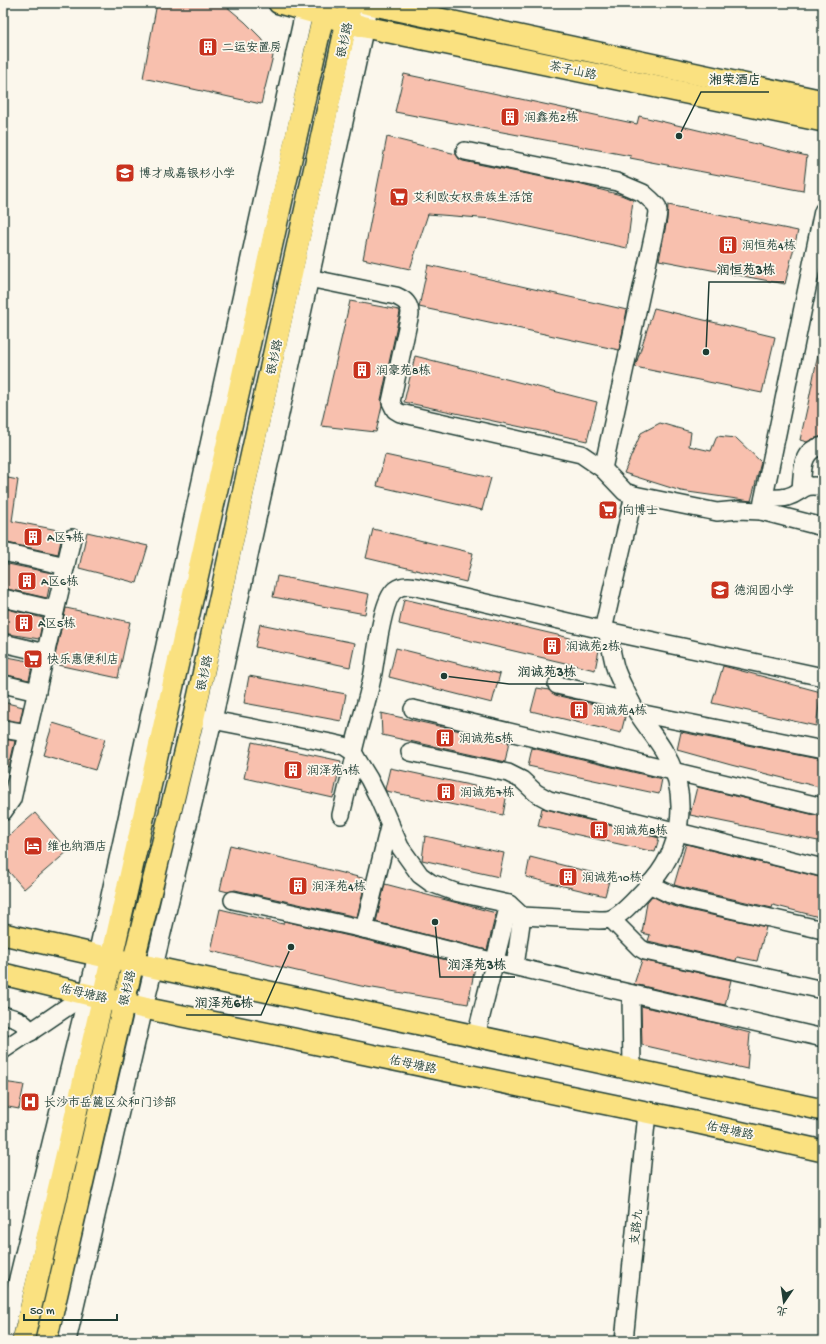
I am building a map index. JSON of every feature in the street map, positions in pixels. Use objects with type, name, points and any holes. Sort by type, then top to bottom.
[{"type":"main road","name":"茶子山路","points":[[279,3],[315,8],[362,10],[823,101]]},
{"type":"main road","name":"银杉路","points":[[23,1341],[92,995],[104,956],[315,8]]},
{"type":"main road","name":"茶子山路","points":[[362,10],[823,122]]},
{"type":"main road","name":"银杉路","points":[[46,1341],[133,963],[204,718],[301,276],[362,10]]},
{"type":"main road","points":[[3,934],[154,968],[823,1110]]},
{"type":"main road","name":"佑母塘路","points":[[3,974],[144,1008],[823,1150]]},
{"type":"street","points":[[465,151],[618,182],[643,193],[657,206],[657,220],[603,469]]},
{"type":"street","points":[[763,504],[823,211]]},
{"type":"street","points":[[301,276],[396,296],[408,303],[410,314],[391,397],[391,402],[395,410],[407,415],[581,454],[603,469],[625,492],[717,512],[728,512],[763,504],[793,495],[801,489],[812,486],[823,487]]},
{"type":"street","points":[[801,489],[804,462],[807,456],[810,451],[823,446]]},
{"type":"street","points":[[204,718],[344,746],[354,754],[369,779],[400,847],[420,875],[431,883],[455,892],[509,904],[522,916],[599,920],[611,919],[630,904],[658,875],[666,864],[673,849],[680,809],[674,772],[666,753],[635,707],[616,668],[605,631],[634,495]]},
{"type":"street","points":[[763,504],[823,527]]},
{"type":"street","points":[[3,812],[12,799],[10,774],[27,733],[72,538]]},
{"type":"street","points":[[3,552],[66,566]]},
{"type":"street","points":[[341,815],[372,678],[379,637],[389,599],[392,593],[401,587],[407,586],[430,590],[605,631],[823,677]]},
{"type":"street","points":[[3,598],[55,610]]},
{"type":"street","points":[[3,643],[46,653]]},
{"type":"street","points":[[3,684],[36,692]]},
{"type":"street","points":[[557,685],[635,707],[823,750]]},
{"type":"street","points":[[413,709],[823,807]]},
{"type":"street","name":"银杉路","points":[[67,1341],[154,968],[204,718]]},
{"type":"street","points":[[3,729],[27,733]]},
{"type":"street","points":[[410,752],[508,773],[522,780],[536,793],[549,800],[823,868]]},
{"type":"street","points":[[364,929],[390,823]]},
{"type":"street","points":[[649,884],[670,894],[686,899],[823,930]]},
{"type":"street","points":[[233,900],[364,929],[495,962],[823,1038]]},
{"type":"street","points":[[476,1036],[509,904]]},
{"type":"street","points":[[515,966],[522,916]]},
{"type":"street","points":[[611,919],[640,948],[645,951],[823,990]]},
{"type":"street","points":[[631,994],[632,1070]]},
{"type":"street","points":[[3,1050],[92,995]]},
{"type":"street","name":"银杉路","points":[[3,1340],[92,995]]},
{"type":"street","points":[[3,1015],[24,1023],[31,1032]]},
{"type":"street","name":"支路九","points":[[624,1341],[647,1113]]},
{"type":"building","name":"二运安置房","points":[[157,3],[213,3],[226,6],[245,22],[262,39],[273,56],[261,104],[143,78]]},
{"type":"building","points":[[404,74],[637,124],[639,116],[807,156],[803,191],[630,158],[631,156],[395,112]]},
{"type":"building","points":[[387,137],[456,154],[459,159],[463,161],[582,185],[621,195],[633,200],[627,248],[493,219],[428,214],[410,269],[363,259]]},
{"type":"building","name":"润恒苑4栋","points":[[668,205],[798,231],[785,284],[659,260],[667,220]]},
{"type":"building","points":[[428,265],[627,310],[619,350],[419,307]]},
{"type":"building","name":"润豪苑8栋","points":[[350,301],[399,310],[400,312],[381,400],[382,406],[376,432],[321,426]]},
{"type":"building","points":[[654,308],[775,337],[762,393],[635,367]]},
{"type":"building","points":[[818,354],[823,354],[823,436],[807,442],[800,440]]},
{"type":"building","points":[[415,356],[597,402],[587,441],[404,402]]},
{"type":"building","points":[[660,423],[691,432],[689,446],[711,451],[717,436],[736,438],[761,462],[751,501],[681,491],[624,473],[641,433]]},
{"type":"building","points":[[385,455],[491,478],[482,510],[377,486]]},
{"type":"building","name":"A区7栋","points":[[3,477],[18,480],[12,521],[63,531],[58,554],[3,542]]},
{"type":"building","points":[[373,529],[473,553],[466,582],[366,558]]},
{"type":"building","points":[[87,532],[148,546],[137,583],[79,568]]},
{"type":"building","name":"A区6栋","points":[[3,563],[52,573],[47,598],[3,588]]},
{"type":"building","points":[[277,576],[369,594],[365,614],[273,597]]},
{"type":"building","points":[[404,599],[600,645],[595,670],[399,624]]},
{"type":"building","name":"A区5栋","points":[[3,608],[43,618],[39,639],[3,633]]},
{"type":"building","points":[[66,608],[130,622],[118,678],[53,664]]},
{"type":"building","points":[[260,624],[355,643],[350,667],[255,647]]},
{"type":"building","points":[[396,648],[500,674],[492,703],[389,677]]},
{"type":"building","points":[[3,656],[33,662],[29,680],[3,674]]},
{"type":"building","points":[[723,666],[821,692],[816,726],[712,703]]},
{"type":"building","points":[[249,676],[346,694],[341,721],[244,703]]},
{"type":"building","name":"润诚苑4栋","points":[[537,688],[549,690],[555,695],[624,711],[626,713],[621,733],[531,711]]},
{"type":"building","points":[[3,702],[23,707],[20,722],[3,719]]},
{"type":"building","name":"润诚苑5栋","points":[[381,713],[509,742],[505,762],[382,735]]},
{"type":"building","points":[[53,723],[105,739],[95,770],[43,755]]},
{"type":"building","points":[[681,732],[823,760],[823,788],[677,750]]},
{"type":"building","points":[[3,739],[15,741],[9,767],[3,766]]},
{"type":"building","name":"润泽苑1栋","points":[[252,742],[341,761],[333,798],[244,778]]},
{"type":"building","points":[[532,748],[662,779],[659,794],[528,766]]},
{"type":"building","name":"润诚苑7栋","points":[[390,768],[507,793],[503,815],[386,791],[385,789]]},
{"type":"building","points":[[697,787],[823,817],[823,842],[690,815]]},
{"type":"building","name":"润诚苑8栋","points":[[542,808],[659,838],[655,852],[538,826]]},
{"type":"building","name":"维也纳酒店","points":[[35,813],[68,851],[24,889],[3,865],[3,841]]},
{"type":"building","points":[[425,836],[504,853],[499,877],[422,860]]},
{"type":"building","points":[[686,844],[823,878],[823,918],[773,905],[772,908],[674,885]]},
{"type":"building","name":"润泽苑4栋","points":[[230,845],[366,879],[357,917],[235,890],[228,892],[220,890]]},
{"type":"building","name":"润诚苑10栋","points":[[530,857],[610,877],[605,896],[526,877]]},
{"type":"building","points":[[385,884],[496,913],[487,950],[376,922]]},
{"type":"building","points":[[652,896],[667,904],[684,909],[766,927],[757,961],[737,957],[736,961],[648,941],[650,935],[642,933],[647,902]]},
{"type":"building","points":[[220,909],[283,924],[284,921],[475,967],[468,1004],[361,986],[211,951]]},
{"type":"building","points":[[642,960],[731,980],[725,1005],[634,984]]},
{"type":"building","points":[[641,1006],[720,1024],[719,1025],[750,1033],[747,1069],[642,1045]]},
{"type":"building","points":[[3,1082],[24,1085],[19,1109],[3,1106]]},
{"type":"place","name":"二运安置房","points":[[208,47]]},
{"type":"place","name":"润鑫苑2栋","points":[[510,117]]},
{"type":"place","name":"湘荣酒店","points":[[679,136]]},
{"type":"place","name":"博才咸嘉银杉小学","points":[[125,173]]},
{"type":"place","name":"艾利欧女权贵族生活馆","points":[[399,197]]},
{"type":"place","name":"润恒苑4栋","points":[[728,245]]},
{"type":"place","name":"润恒苑3栋","points":[[706,352]]},
{"type":"place","name":"润豪苑8栋","points":[[362,370]]},
{"type":"place","name":"向博士","points":[[608,510]]},
{"type":"place","name":"A区7栋","points":[[33,537]]},
{"type":"place","name":"A区6栋","points":[[27,581]]},
{"type":"place","name":"德润园小学","points":[[720,590]]},
{"type":"place","name":"A区5栋","points":[[24,623]]},
{"type":"place","name":"润诚苑2栋","points":[[552,646]]},
{"type":"place","name":"快乐惠便利店","points":[[33,659]]},
{"type":"place","name":"润诚苑3栋","points":[[444,676]]},
{"type":"place","name":"润诚苑4栋","points":[[579,710]]},
{"type":"place","name":"润诚苑5栋","points":[[445,738]]},
{"type":"place","name":"润泽苑1栋","points":[[293,770]]},
{"type":"place","name":"润诚苑7栋","points":[[446,792]]},
{"type":"place","name":"润诚苑8栋","points":[[599,830]]},
{"type":"place","name":"维也纳酒店","points":[[33,846]]},
{"type":"place","name":"润诚苑10栋","points":[[568,877]]},
{"type":"place","name":"润泽苑4栋","points":[[298,886]]},
{"type":"place","name":"润泽苑3栋","points":[[435,922]]},
{"type":"place","name":"润泽苑6栋","points":[[291,947]]},
{"type":"place","name":"长沙市岳麓区众和门诊部","points":[[30,1102]]}]
